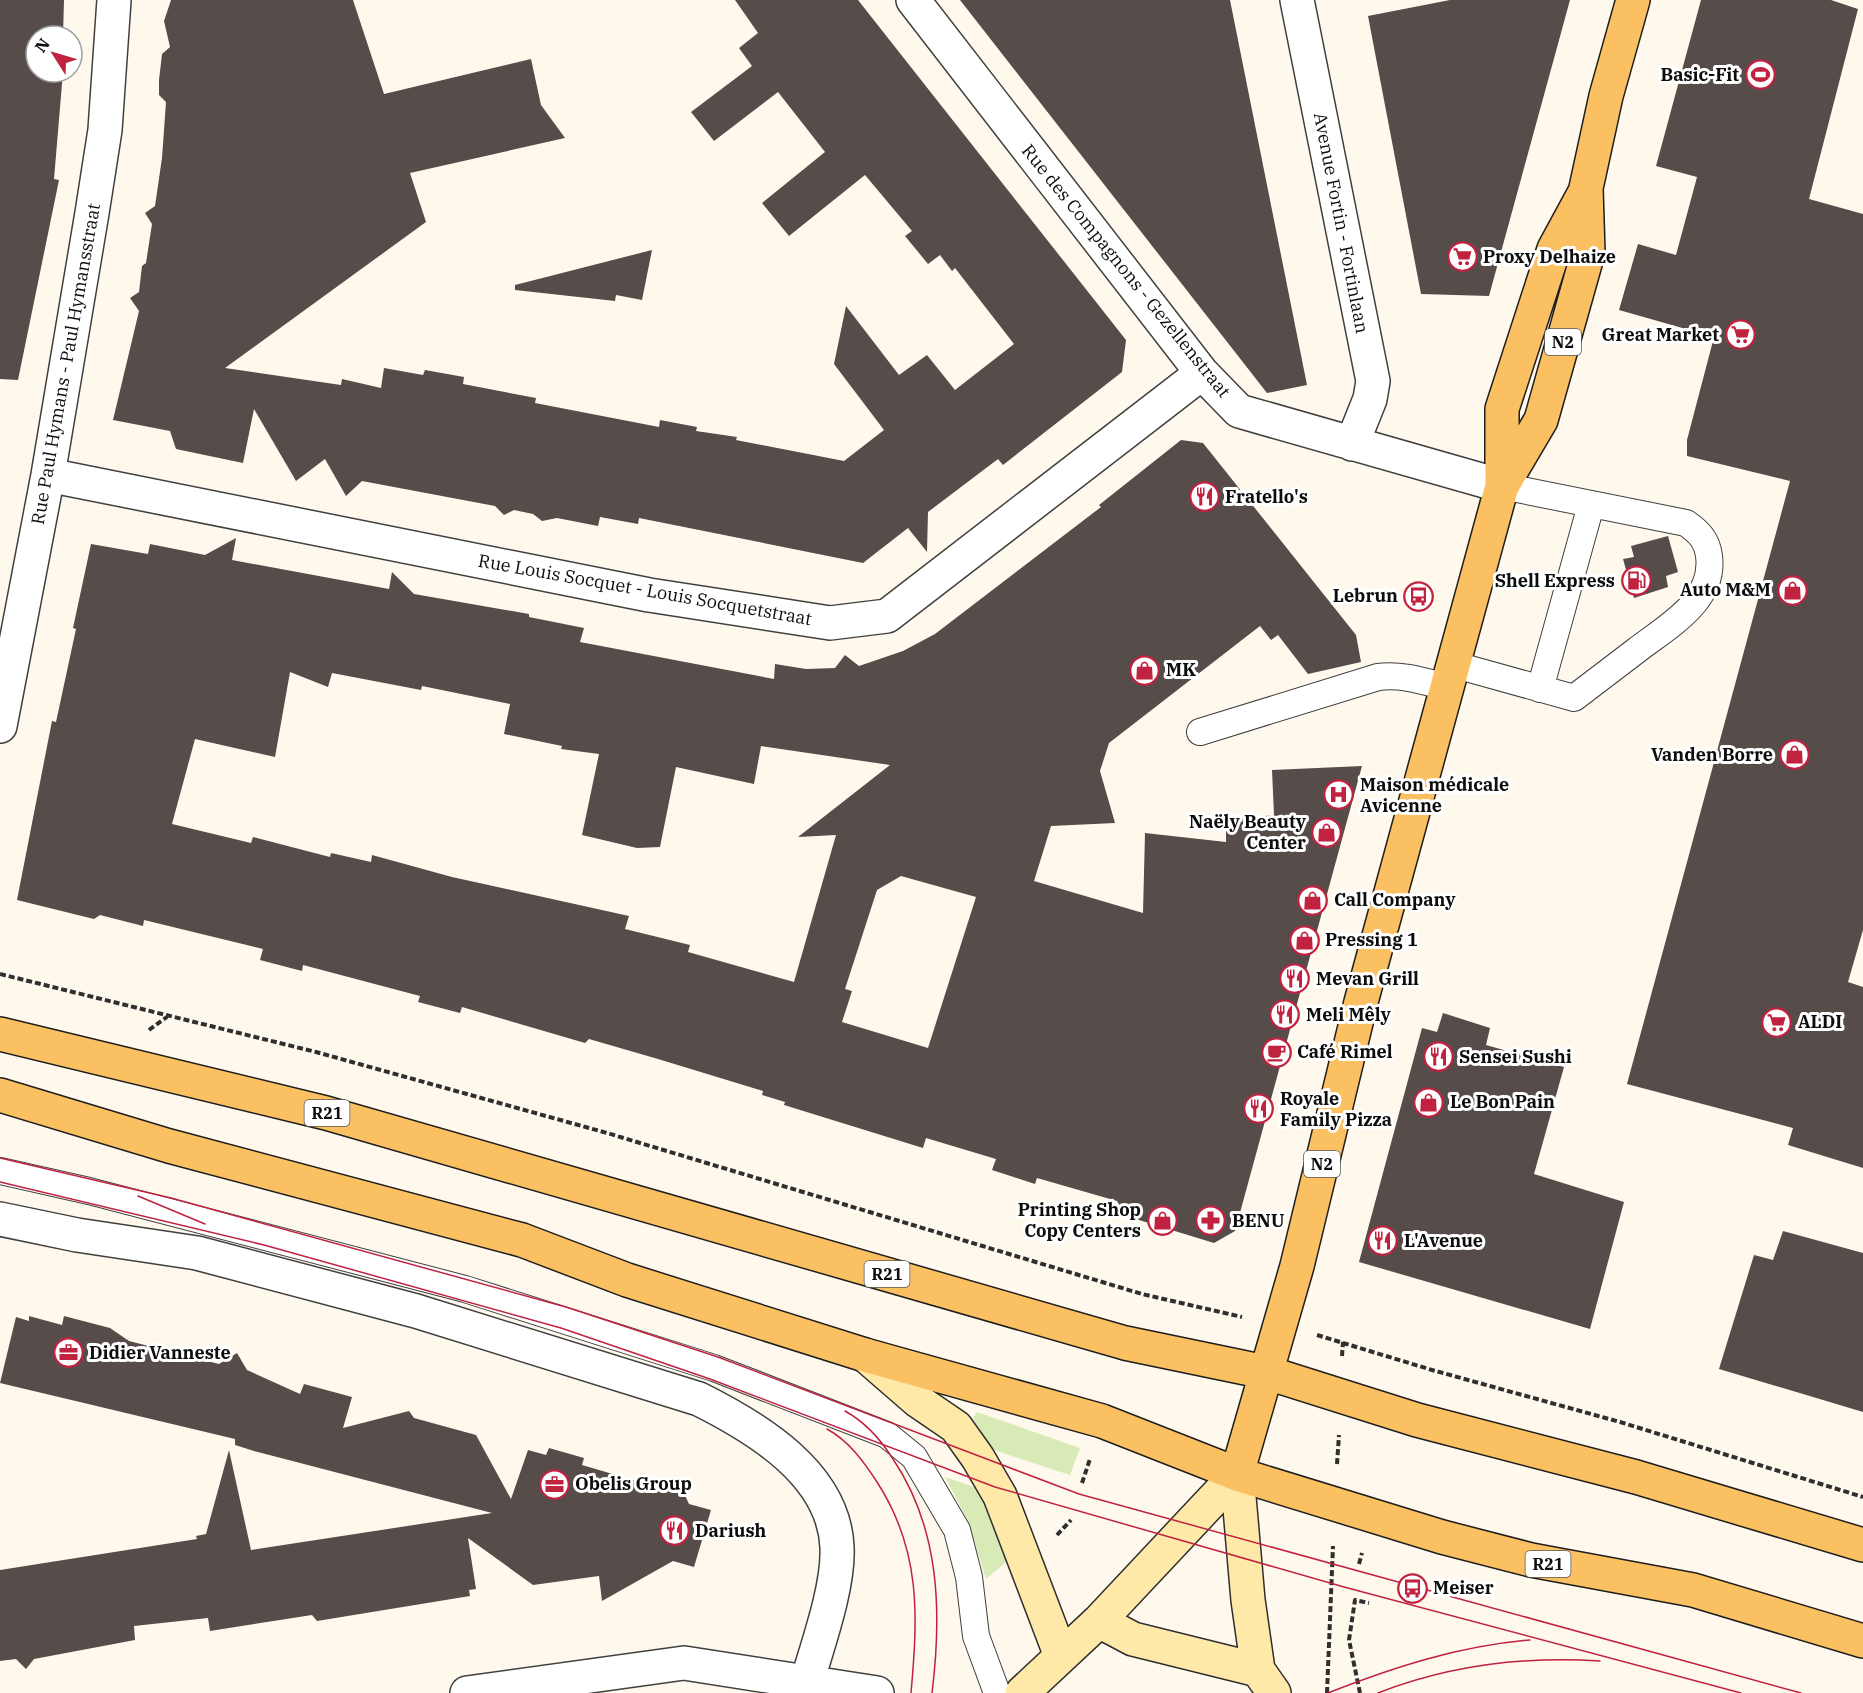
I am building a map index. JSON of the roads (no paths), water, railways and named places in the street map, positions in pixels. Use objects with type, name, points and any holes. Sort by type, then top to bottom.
[{"type":"main road","name":"N2","points":[[1266,1682],[1248,1600],[1237,1474],[1297,1266],[1361,1002],[1502,486],[1502,409],[1554,249],[1586,188],[1606,96],[1633,0]]},
{"type":"main road","name":"R21","points":[[0,1034],[326,1113],[1125,1343],[1265,1372],[1418,1420],[1636,1477],[1863,1545]]},
{"type":"main road","name":"R21","points":[[0,1095],[169,1146],[522,1240],[627,1280],[865,1355],[1102,1421],[1237,1474],[1442,1537],[1531,1560],[1693,1590],[1863,1641]]},
{"type":"main road","points":[[865,1355],[918,1401],[956,1427],[978,1458],[1000,1496],[1061,1656]]},
{"type":"main road","name":"N2","points":[[1022,1693],[1099,1621],[1237,1474]]},
{"type":"main road","name":"N2","points":[[1099,1621],[1133,1639],[1266,1682]]},
{"type":"street","name":"Rue Paul Hymans - Paul Hymansstraat","points":[[0,726],[48,475],[105,130],[114,0]]},
{"type":"street","name":"Rue des Compagnons - Gezellenstraat","points":[[913,0],[1202,373],[1239,411],[1502,486]]},
{"type":"street","name":"Avenue Fortin - Fortinlaan","points":[[1297,0],[1372,381],[1370,399],[1352,444]]},
{"type":"street","name":"Rue Louis Socquet - Louis Socquetstraat","points":[[48,475],[649,595],[830,623],[887,616],[1202,373]]},
{"type":"street","points":[[0,1219],[77,1235],[197,1253],[405,1308],[656,1384],[699,1399],[739,1419],[768,1440],[803,1471],[821,1493],[833,1525],[837,1548],[829,1604],[807,1682]]},
{"type":"street","points":[[466,1693],[684,1663],[877,1693]]},
{"type":"lane","points":[[1200,732],[1378,677],[1392,675],[1410,678],[1449,676],[1540,689],[1574,698],[1680,617],[1698,599],[1708,578],[1710,564],[1708,549],[1704,538],[1686,523],[1502,486]]},
{"type":"lane","points":[[1540,689],[1591,505]]},
{"type":"lane","points":[[0,1171],[89,1191],[465,1289],[704,1364],[887,1435],[914,1457],[957,1530],[969,1577],[976,1636],[997,1693]]},
{"type":"tram line","points":[[0,1158],[171,1198],[566,1307],[718,1357],[1079,1494],[1801,1693]]},
{"type":"tram line","points":[[0,1182],[264,1245],[561,1328],[710,1379],[995,1487],[1344,1587],[1741,1693]]},
{"type":"tram line","points":[[138,1196],[205,1224]]},
{"type":"tram line","points":[[845,1411],[866,1426],[893,1459],[909,1486],[929,1542],[934,1572],[937,1632],[932,1693]]},
{"type":"tram line","points":[[827,1429],[849,1446],[867,1467],[891,1507],[902,1533],[909,1558],[915,1610],[911,1693]]},
{"type":"tram line","points":[[1328,1693],[1427,1659],[1478,1647],[1530,1640]]},
{"type":"tram line","points":[[1378,1693],[1432,1675],[1487,1665],[1543,1660],[1600,1661]]},
{"type":"place","name":"Basic-Fit","points":[[1760,75]]},
{"type":"place","name":"Proxy Delhaize","points":[[1462,257]]},
{"type":"place","name":"Great Market","points":[[1740,335]]},
{"type":"place","name":"Fratello's","points":[[1204,497]]},
{"type":"place","name":"Shell Express","points":[[1636,581]]},
{"type":"place","name":"Auto M&M","points":[[1792,590]]},
{"type":"place","name":"Lebrun","points":[[1419,596]]},
{"type":"place","name":"MK","points":[[1145,670]]},
{"type":"place","name":"Vanden Borre","points":[[1794,755]]},
{"type":"place","name":"Maison médicale Avicenne","points":[[1339,795]]},
{"type":"place","name":"Naëly Beauty Center","points":[[1327,832]]},
{"type":"place","name":"Call Company","points":[[1313,900]]},
{"type":"place","name":"Pressing 1","points":[[1304,940]]},
{"type":"place","name":"Mevan Grill","points":[[1295,979]]},
{"type":"place","name":"Meli Mêly","points":[[1285,1015]]},
{"type":"place","name":"ALDI","points":[[1777,1022]]},
{"type":"place","name":"Café Rimel","points":[[1276,1052]]},
{"type":"place","name":"Sensei Sushi","points":[[1438,1057]]},
{"type":"place","name":"Le Bon Pain","points":[[1429,1102]]},
{"type":"place","name":"Royale Family Pizza","points":[[1259,1109]]},
{"type":"place","name":"Printing Shop Copy Centers","points":[[1162,1220]]},
{"type":"place","name":"BENU","points":[[1211,1221]]},
{"type":"place","name":"L'Avenue","points":[[1383,1241]]},
{"type":"place","name":"Didier Vanneste","points":[[68,1353]]},
{"type":"place","name":"Obelis Group","points":[[554,1484]]},
{"type":"place","name":"Dariush","points":[[674,1531]]},
{"type":"place","name":"Meiser","points":[[1412,1588]]}]
